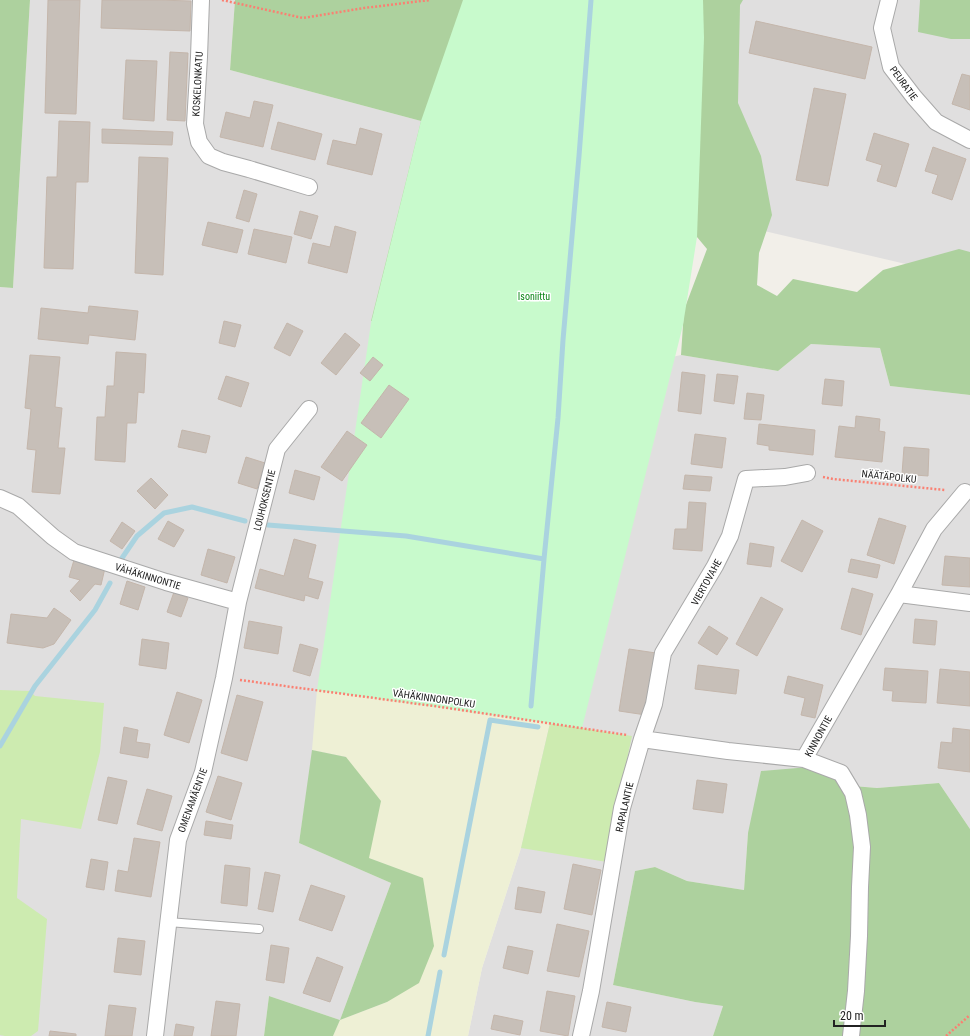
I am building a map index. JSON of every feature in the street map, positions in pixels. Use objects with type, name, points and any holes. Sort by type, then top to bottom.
[{"type":"street","name":"KOSKELONKATU","points":[[201,0],[195,124],[199,142],[209,156],[223,162],[309,188]]},
{"type":"street","name":"PEURATIE","points":[[889,0],[882,28],[891,67],[936,122],[970,140]]},
{"type":"street","name":"LOUHOKSENTIE","points":[[238,602],[276,449],[309,409]]},
{"type":"street","name":"VIERTOVAHE","points":[[642,739],[654,704],[664,653],[715,566],[730,536],[746,479],[785,478],[807,473]]},
{"type":"street","name":"KINNONTIE","points":[[851,1036],[856,991],[862,847],[858,815],[852,793],[841,773],[804,759],[934,530],[965,492]]},
{"type":"street","name":"VÄHÄKINNONTIE","points":[[0,498],[18,506],[53,537],[74,552],[166,582],[238,602]]},
{"type":"street","points":[[899,594],[970,603]]},
{"type":"street","points":[[224,678],[238,602]]},
{"type":"street","name":"OMENAMÄENTIE","points":[[155,1036],[178,840],[203,772],[224,678]]},
{"type":"street","points":[[642,739],[728,751],[804,759]]},
{"type":"street","name":"RAPALANTIE","points":[[580,1036],[591,991],[622,808],[642,739]]},
{"type":"lane","points":[[168,922],[259,929]]},
{"type":"path","points":[[222,0],[303,18],[364,8],[430,0]]},
{"type":"path","name":"NÄÄTÄPOLKU","points":[[807,473],[834,479],[965,492]]},
{"type":"path","name":"VÄHÄKINNONPOLKU","points":[[224,678],[615,732],[642,739]]},
{"type":"path","points":[[946,1036],[970,1015]]},
{"type":"shaded area","points":[[30,0],[235,0],[230,70],[421,121],[371,321],[388,322],[654,361],[681,355],[778,371],[811,344],[880,348],[890,386],[970,395],[970,829],[939,783],[877,788],[853,786],[748,833],[744,890],[687,881],[655,867],[635,871],[613,985],[695,1002],[723,1006],[713,1036],[468,1036],[482,968],[521,848],[532,799],[313,750],[299,843],[391,883],[340,1020],[269,996],[264,1036],[0,1036],[0,287],[13,288]]},
{"type":"shaded area","points":[[703,0],[970,0],[970,279],[709,218]]},
{"type":"green space","points":[[0,0],[30,0],[13,288],[0,287]]},
{"type":"green space","points":[[235,0],[583,0],[388,322],[371,321],[421,121],[230,70]]},
{"type":"green space","name":"Isoniittu","points":[[463,0],[703,0],[704,38],[697,237],[683,325],[582,728],[317,690],[371,323],[421,121]]},
{"type":"green space","points":[[627,0],[743,0],[740,5],[738,103],[761,156],[772,215],[759,253],[757,285],[777,296],[793,279],[857,292],[883,270],[959,249],[970,252],[970,395],[890,386],[880,348],[811,344],[778,371],[681,355],[684,310],[707,249],[697,237]]},
{"type":"green space","points":[[920,0],[970,0],[970,39],[951,39],[918,32]]},
{"type":"green space","points":[[0,690],[30,691],[35,696],[104,703],[100,752],[81,829],[21,819],[17,898],[47,919],[38,1031],[31,1036],[0,1035]]},
{"type":"green space","points":[[317,690],[550,723],[521,848],[482,968],[468,1036],[333,1036],[340,1020],[387,1002],[422,878],[369,858],[346,757],[312,750]]},
{"type":"green space","points":[[550,723],[632,736],[607,862],[521,848]]},
{"type":"green space","points":[[312,750],[346,757],[381,801],[369,858],[423,878],[434,946],[419,983],[387,1002],[340,1020],[391,883],[299,843]]},
{"type":"green space","points":[[821,766],[853,786],[877,788],[939,783],[970,829],[970,1036],[713,1036],[723,1006],[695,1002],[613,985],[635,871],[655,867],[687,881],[744,890],[748,833],[761,771]]},
{"type":"green space","points":[[269,996],[340,1020],[333,1036],[264,1036]]},
{"type":"building","points":[[48,0],[80,0],[76,114],[45,113]]},
{"type":"building","points":[[102,0],[191,1],[190,31],[101,28]]},
{"type":"building","points":[[756,21],[872,47],[865,79],[749,53]]},
{"type":"building","points":[[170,52],[188,53],[185,121],[167,120]]},
{"type":"building","points":[[126,60],[157,61],[154,121],[123,119]]},
{"type":"building","points":[[962,74],[970,76],[970,110],[952,104]]},
{"type":"building","points":[[814,88],[846,94],[828,186],[796,180]]},
{"type":"building","points":[[254,101],[273,105],[263,147],[220,137],[226,112],[250,118]]},
{"type":"building","points":[[59,121],[90,122],[88,182],[76,182],[73,269],[44,268],[47,177],[57,177]]},
{"type":"building","points":[[278,122],[322,134],[315,160],[271,149]]},
{"type":"building","points":[[360,128],[382,134],[372,175],[327,164],[333,140],[356,145]]},
{"type":"building","points":[[102,129],[173,132],[172,145],[102,143]]},
{"type":"building","points":[[874,133],[909,144],[896,187],[877,181],[882,165],[866,160]]},
{"type":"building","points":[[933,147],[966,159],[952,200],[932,193],[938,175],[925,171]]},
{"type":"building","points":[[139,157],[168,158],[163,275],[135,273]]},
{"type":"building","points":[[244,190],[257,194],[249,222],[236,218]]},
{"type":"building","points":[[300,211],[318,216],[311,239],[294,234]]},
{"type":"building","points":[[208,222],[243,230],[237,253],[202,245]]},
{"type":"building","points":[[335,226],[356,232],[347,273],[308,263],[313,243],[330,247]]},
{"type":"building","points":[[254,229],[292,237],[286,263],[248,254]]},
{"type":"building","points":[[89,306],[138,311],[135,340],[89,335],[88,344],[38,339],[41,308],[88,313]]},
{"type":"building","points":[[224,321],[241,325],[235,347],[219,343]]},
{"type":"building","points":[[287,323],[303,331],[290,356],[274,348]]},
{"type":"building","points":[[345,333],[360,345],[336,375],[321,363]]},
{"type":"building","points":[[116,352],[146,354],[144,393],[138,392],[136,423],[127,423],[125,462],[95,460],[97,417],[105,417],[107,386],[114,386]]},
{"type":"building","points":[[30,355],[60,357],[55,407],[62,408],[58,448],[65,448],[60,494],[32,492],[36,450],[27,449],[31,409],[25,408]]},
{"type":"building","points":[[373,357],[383,365],[370,381],[360,373]]},
{"type":"building","points":[[682,372],[705,375],[701,414],[678,411]]},
{"type":"building","points":[[717,374],[738,376],[734,404],[714,401]]},
{"type":"building","points":[[226,376],[249,383],[241,407],[218,399]]},
{"type":"building","points":[[825,379],[844,381],[842,406],[822,404]]},
{"type":"building","points":[[389,385],[409,399],[381,438],[361,423]]},
{"type":"building","points":[[747,393],[764,395],[761,420],[744,419]]},
{"type":"building","points":[[856,416],[880,419],[879,431],[885,432],[882,462],[835,457],[839,426],[855,428]]},
{"type":"building","points":[[759,424],[815,430],[813,455],[769,450],[769,446],[757,444]]},
{"type":"building","points":[[182,430],[210,436],[206,453],[178,447]]},
{"type":"building","points":[[347,431],[367,445],[342,481],[321,467]]},
{"type":"building","points":[[695,434],[726,438],[722,468],[691,464]]},
{"type":"building","points":[[904,447],[929,449],[928,476],[902,474]]},
{"type":"building","points":[[246,457],[265,463],[257,489],[238,483]]},
{"type":"building","points":[[295,470],[320,477],[314,500],[289,493]]},
{"type":"building","points":[[685,475],[712,477],[710,491],[683,489]]},
{"type":"building","points":[[151,478],[168,495],[155,509],[137,491]]},
{"type":"building","points":[[689,502],[706,503],[702,551],[673,549],[675,529],[687,529]]},
{"type":"building","points":[[879,518],[906,526],[894,564],[867,555]]},
{"type":"building","points":[[802,520],[823,531],[802,572],[781,561]]},
{"type":"building","points":[[168,521],[184,530],[174,547],[158,539]]},
{"type":"building","points":[[122,522],[135,531],[122,549],[110,541]]},
{"type":"building","points":[[294,539],[316,545],[308,578],[323,582],[318,599],[305,595],[304,601],[255,588],[260,569],[284,576]]},
{"type":"building","points":[[750,543],[774,547],[771,567],[747,564]]},
{"type":"building","points":[[208,549],[235,557],[227,583],[201,575]]},
{"type":"building","points":[[945,556],[970,558],[970,587],[942,585]]},
{"type":"building","points":[[851,559],[880,565],[877,578],[848,572]]},
{"type":"building","points":[[74,560],[105,568],[101,585],[95,584],[80,601],[70,591],[80,580],[69,577]]},
{"type":"building","points":[[127,581],[145,587],[138,610],[120,604]]},
{"type":"building","points":[[852,588],[873,594],[861,635],[841,629]]},
{"type":"building","points":[[174,592],[188,598],[181,617],[167,612]]},
{"type":"building","points":[[761,597],[783,609],[757,656],[736,644]]},
{"type":"building","points":[[54,608],[71,620],[54,644],[43,648],[7,643],[11,614],[47,618]]},
{"type":"building","points":[[915,619],[937,621],[935,645],[913,643]]},
{"type":"building","points":[[249,621],[282,627],[278,654],[244,648]]},
{"type":"building","points":[[709,626],[728,638],[717,655],[698,643]]},
{"type":"building","points":[[142,639],[169,643],[166,669],[139,665]]},
{"type":"building","points":[[300,644],[318,649],[310,676],[293,671]]},
{"type":"building","points":[[629,649],[656,653],[646,715],[619,711]]},
{"type":"building","points":[[698,665],[739,670],[736,694],[695,689]]},
{"type":"building","points":[[885,668],[928,671],[926,703],[892,701],[893,691],[883,690]]},
{"type":"building","points":[[940,669],[970,672],[970,706],[937,703]]},
{"type":"building","points":[[788,676],[823,685],[815,718],[801,715],[805,698],[784,693]]},
{"type":"building","points":[[177,692],[202,700],[189,743],[164,735]]},
{"type":"building","points":[[237,695],[263,702],[247,761],[221,753]]},
{"type":"building","points":[[124,727],[138,730],[136,742],[150,744],[148,758],[120,753]]},
{"type":"building","points":[[953,728],[970,730],[970,772],[938,768],[941,742],[952,743]]},
{"type":"building","points":[[218,776],[242,783],[231,820],[206,812]]},
{"type":"building","points":[[108,777],[127,781],[117,824],[98,820]]},
{"type":"building","points":[[697,780],[727,784],[723,813],[693,809]]},
{"type":"building","points":[[147,789],[172,796],[162,831],[137,824]]},
{"type":"building","points":[[206,821],[233,825],[231,839],[204,835]]},
{"type":"building","points":[[134,838],[160,842],[151,897],[115,891],[118,870],[128,872]]},
{"type":"building","points":[[91,859],[108,862],[104,890],[86,887]]},
{"type":"building","points":[[573,864],[601,870],[592,915],[564,909]]},
{"type":"building","points":[[225,865],[250,868],[247,906],[221,903]]},
{"type":"building","points":[[265,872],[280,875],[273,912],[258,909]]},
{"type":"building","points":[[311,885],[345,896],[332,931],[299,920]]},
{"type":"building","points":[[518,887],[545,892],[541,913],[515,909]]},
{"type":"building","points":[[557,924],[589,931],[579,977],[547,971]]},
{"type":"building","points":[[118,938],[145,941],[141,975],[114,972]]},
{"type":"building","points":[[271,945],[289,948],[284,983],[266,980]]},
{"type":"building","points":[[508,946],[533,951],[528,974],[503,968]]},
{"type":"building","points":[[317,957],[343,967],[330,1002],[303,993]]},
{"type":"building","points":[[547,991],[575,996],[568,1036],[540,1031]]},
{"type":"building","points":[[216,1001],[240,1004],[236,1036],[211,1036]]},
{"type":"building","points":[[607,1002],[631,1007],[626,1032],[602,1027]]},
{"type":"building","points":[[109,1005],[136,1008],[132,1036],[105,1036]]},
{"type":"building","points":[[494,1015],[523,1021],[520,1035],[491,1029]]},
{"type":"building","points":[[176,1024],[194,1027],[192,1036],[174,1036]]},
{"type":"building","points":[[50,1031],[76,1034],[76,1036],[49,1036]]},
{"type":"waterway","points":[[268,525],[406,536],[544,559],[558,418],[591,0]]},
{"type":"waterway","points":[[120,561],[137,536],[164,513],[192,507],[245,521]]},
{"type":"waterway","points":[[531,706],[544,559]]},
{"type":"waterway","points":[[0,746],[35,686],[95,610],[110,583]]},
{"type":"waterway","points":[[444,955],[490,720],[538,727]]},
{"type":"waterway","points":[[428,1036],[440,972]]}]
